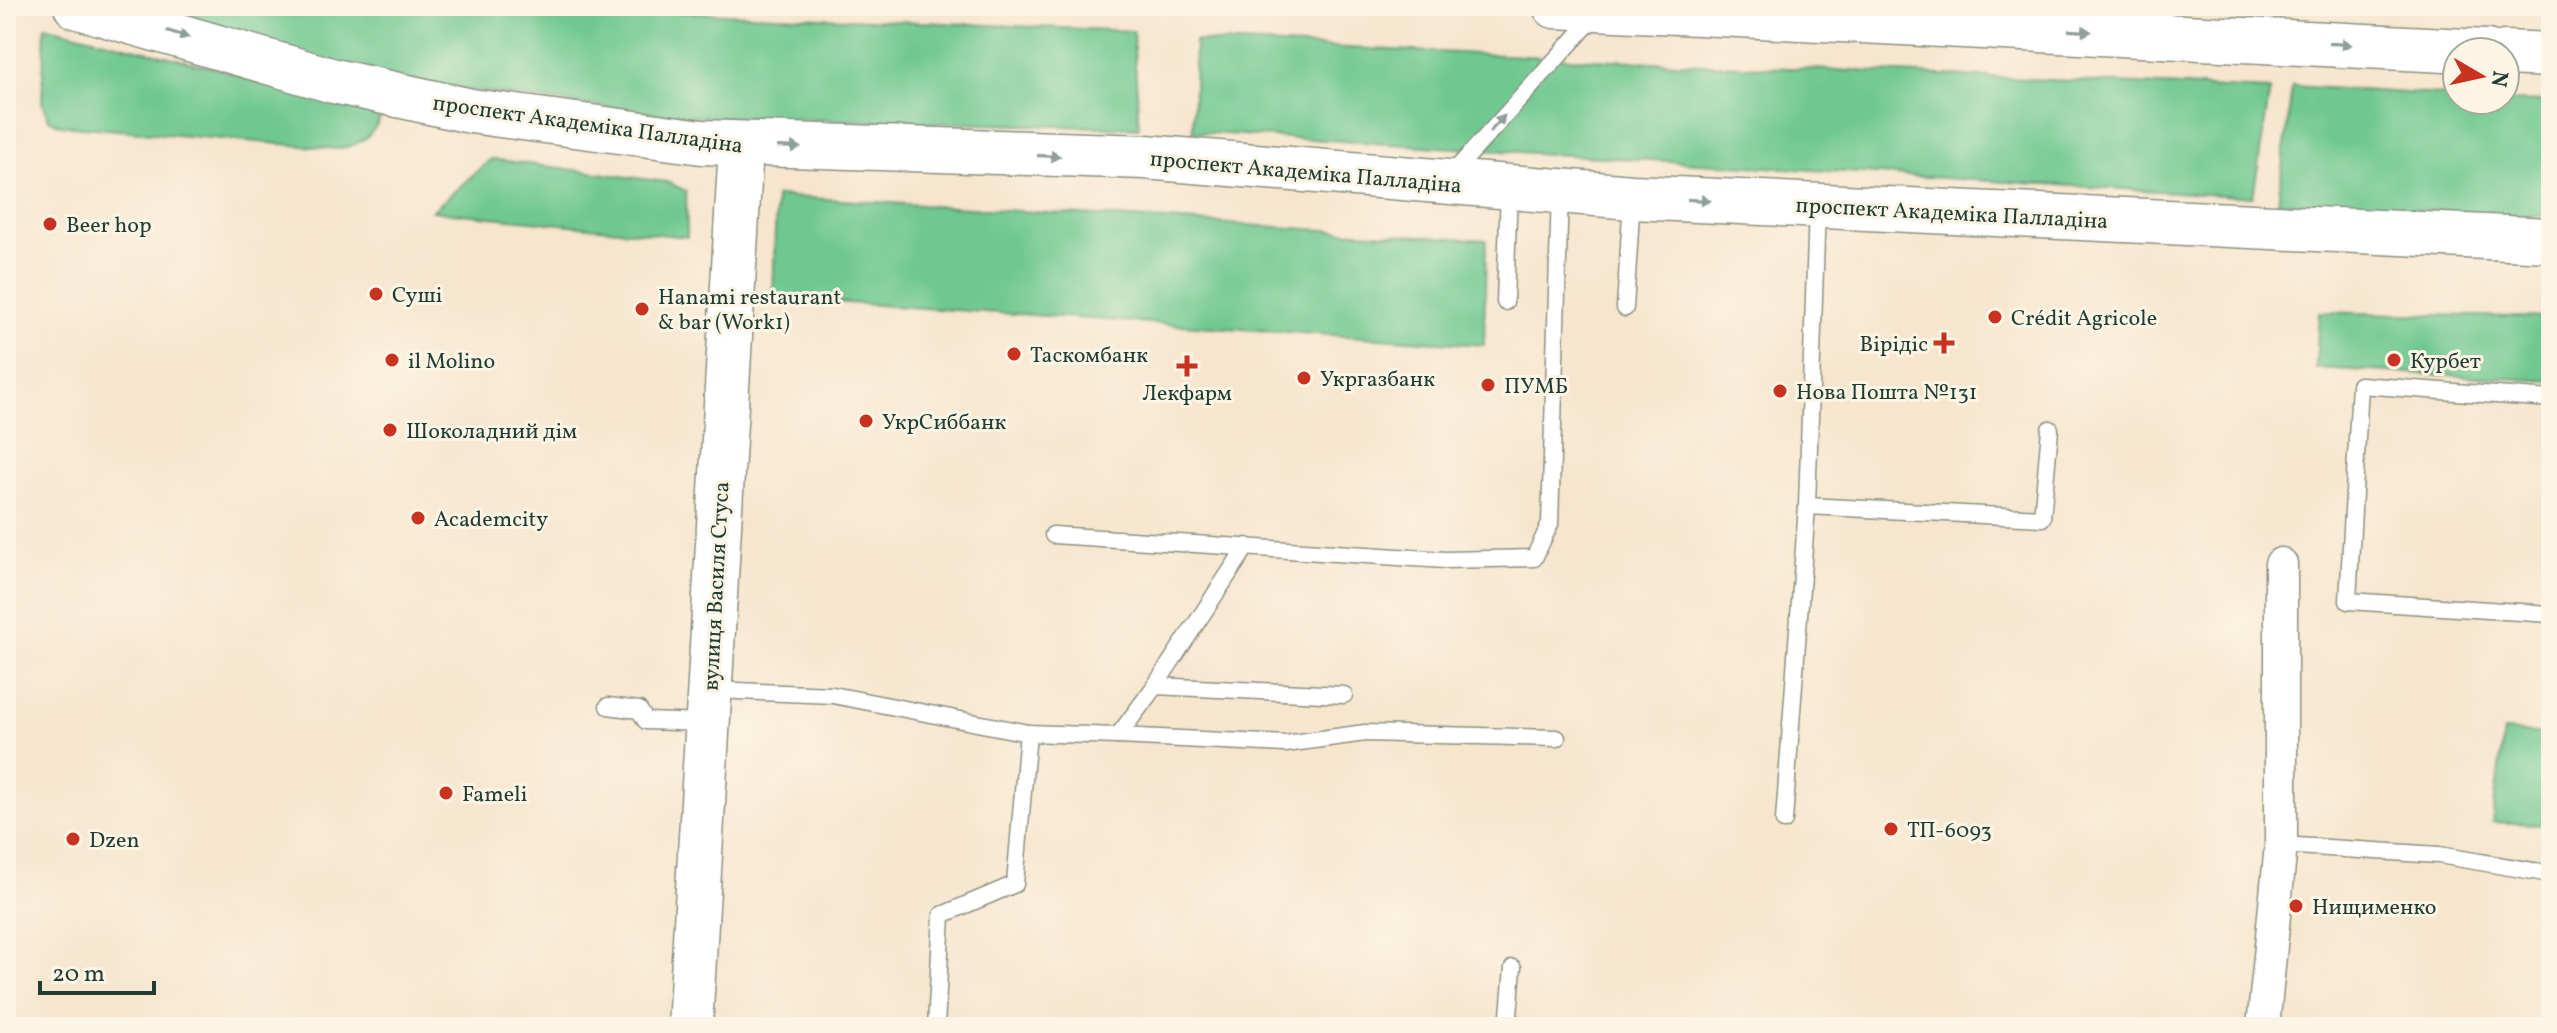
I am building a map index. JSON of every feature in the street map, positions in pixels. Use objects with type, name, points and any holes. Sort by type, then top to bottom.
[{"type":"main road","name":"проспект Академіка Палладіна","points":[[76,6],[334,81],[471,111],[741,146],[1145,157],[1632,197],[2551,240]]},
{"type":"main road","points":[[1555,6],[2441,50]]},
{"type":"main road","points":[[2521,54],[2551,55]]},
{"type":"main road","name":"вулиця Василя Стуса","points":[[690,1027],[741,146]]},
{"type":"street","points":[[2263,1027],[2281,845],[2281,564]]},
{"type":"lane","points":[[1445,182],[1603,8]]},
{"type":"lane","points":[[1505,302],[1509,187]]},
{"type":"lane","points":[[1053,535],[1445,560],[1534,558],[1550,524],[1560,191]]},
{"type":"lane","points":[[1625,308],[1632,197]]},
{"type":"lane","points":[[1784,821],[1807,506],[1817,206]]},
{"type":"lane","points":[[2551,399],[2360,385],[2348,601],[2551,614]]},
{"type":"lane","points":[[1807,506],[2042,518],[2050,429]]},
{"type":"lane","points":[[1118,736],[1155,686],[1247,546]]},
{"type":"lane","points":[[1155,686],[1344,695]]},
{"type":"lane","points":[[608,706],[639,710],[646,721],[708,706],[833,695],[1028,733],[1285,744],[1365,733],[1557,738]]},
{"type":"lane","points":[[936,1027],[942,915],[1015,884],[1028,733]]},
{"type":"lane","points":[[2281,845],[2439,855],[2551,874]]},
{"type":"lane","points":[[1508,1027],[1513,968]]},
{"type":"green space","points":[[105,6],[539,6],[1133,31],[1139,128],[676,116],[350,76]]},
{"type":"green space","points":[[45,26],[383,110],[367,137],[354,145],[338,149],[60,125],[49,119],[42,103]]},
{"type":"green space","points":[[1195,41],[2270,90],[2253,197],[1193,132]]},
{"type":"green space","points":[[2292,86],[2441,95],[2441,116],[2521,116],[2521,101],[2551,102],[2551,217],[2278,202]]},
{"type":"green space","points":[[491,159],[667,182],[686,191],[687,237],[432,211]]},
{"type":"green space","points":[[776,196],[1486,240],[1484,345],[773,298]]},
{"type":"green space","points":[[2319,312],[2551,318],[2551,381],[2316,368]]},
{"type":"green space","points":[[2504,731],[2551,734],[2551,825],[2492,822]]},
{"type":"place","name":"Beer hop","points":[[50,224]]},
{"type":"place","name":"Суші","points":[[376,294]]},
{"type":"place","name":"Hanami restaurant & bar (Work1)","points":[[642,309]]},
{"type":"place","name":"Crédit Agricole","points":[[1995,317]]},
{"type":"place","name":"Вірідіс","points":[[1944,343]]},
{"type":"place","name":"Таскомбанк","points":[[1014,354]]},
{"type":"place","name":"il Molino","points":[[392,360]]},
{"type":"place","name":"Курбет","points":[[2394,360]]},
{"type":"place","name":"Лекфарм","points":[[1187,366]]},
{"type":"place","name":"Укргазбанк","points":[[1304,378]]},
{"type":"place","name":"ПУМБ","points":[[1488,385]]},
{"type":"place","name":"Нова Пошта №131","points":[[1780,391]]},
{"type":"place","name":"УкрСиббанк","points":[[866,421]]},
{"type":"place","name":"Шоколадний дім","points":[[390,430]]},
{"type":"place","name":"Academcity","points":[[418,518]]},
{"type":"place","name":"Fameli","points":[[446,793]]},
{"type":"place","name":"ТП-6093","points":[[1891,829]]},
{"type":"place","name":"Dzen","points":[[73,839]]},
{"type":"place","name":"Нищименко","points":[[2296,906]]}]
